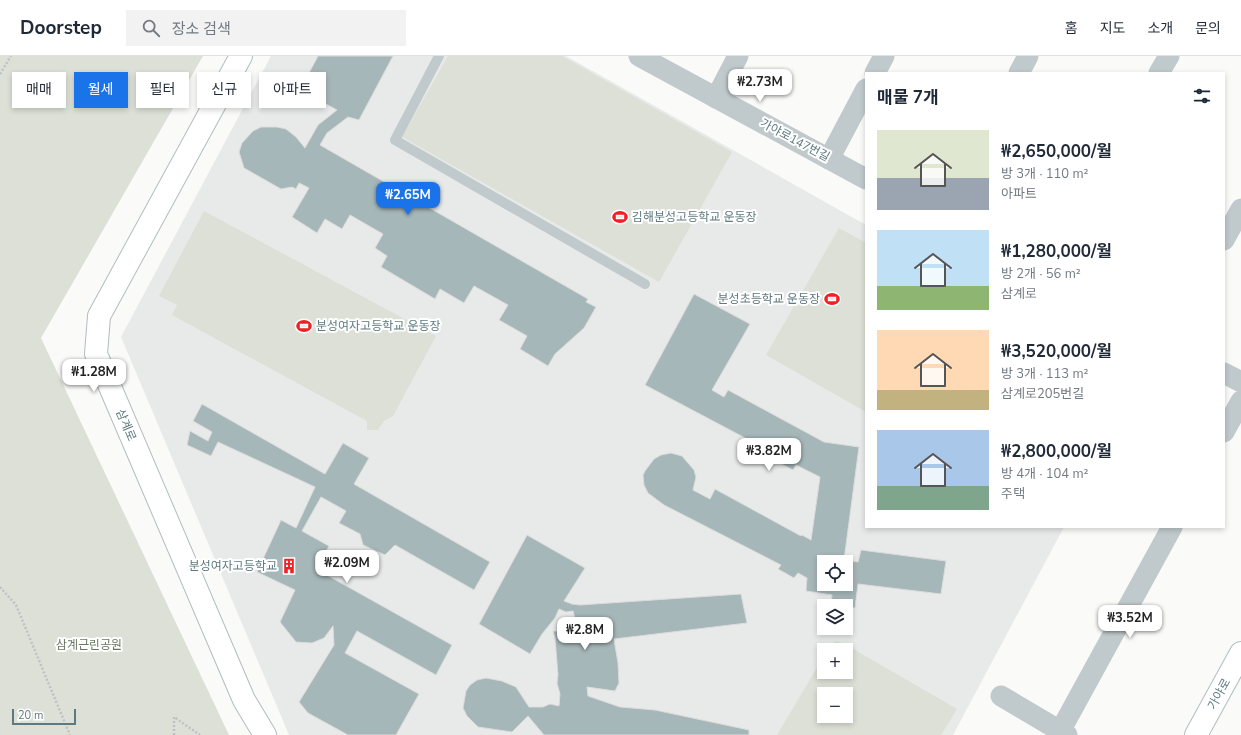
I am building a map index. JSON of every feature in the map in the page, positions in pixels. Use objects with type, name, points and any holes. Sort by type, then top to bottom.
[{"type":"street","name":"삼계로","points":[[241,56],[99,316],[96,354],[244,700],[265,735]]},
{"type":"street","name":"가야로147번길","points":[[639,56],[865,178]]},
{"type":"street","points":[[716,98],[738,56]]},
{"type":"street","points":[[876,72],[884,56]]},
{"type":"street","points":[[1020,72],[1028,56]]},
{"type":"street","points":[[1160,72],[1169,56]]},
{"type":"street","points":[[828,159],[865,91]]},
{"type":"street","points":[[1225,238],[1241,209]]},
{"type":"street","points":[[1225,374],[1241,382]]},
{"type":"street","points":[[1225,430],[1241,401]]},
{"type":"street","points":[[1001,696],[1062,734],[1171,528]]},
{"type":"street","name":"가야로","points":[[1196,735],[1241,653]]},
{"type":"lane","points":[[439,56],[395,140],[645,284]]},
{"type":"path","points":[[0,74],[11,56]]},
{"type":"path","points":[[0,587],[16,605],[70,735]]},
{"type":"path","points":[[174,735],[174,717],[200,735]]},
{"type":"shaded area","points":[[271,56],[566,56],[865,224],[865,528],[1063,528],[953,735],[289,735],[121,337],[243,108],[251,108],[251,93],[259,78],[259,108],[326,108],[326,72],[262,72]]},
{"type":"green space","name":"삼계근린공원","points":[[0,56],[203,56],[189,80],[189,72],[136,72],[136,108],[173,108],[41,338],[229,735],[0,735]]},
{"type":"green space","name":"김해분성고등학교 운동장","points":[[448,56],[562,56],[732,152],[659,282],[402,137]]},
{"type":"green space","name":"분성여자고등학교 운동장","points":[[204,211],[436,336],[393,416],[384,421],[378,430],[367,430],[367,421],[172,315],[177,305],[159,296]]},
{"type":"green space","name":"분성초등학교 운동장","points":[[839,228],[865,242],[865,411],[766,355]]},
{"type":"green space","points":[[836,641],[843,643],[833,643]]},
{"type":"green space","points":[[853,649],[957,709],[941,735],[777,735],[817,668],[817,679],[853,679]]},
{"type":"building","points":[[318,56],[393,56],[359,120],[348,117],[327,133],[320,145],[588,299],[586,302],[596,307],[584,328],[555,354],[548,366],[520,349],[527,336],[499,320],[508,305],[474,286],[464,303],[440,289],[435,299],[381,267],[387,256],[375,248],[383,234],[350,215],[342,229],[325,219],[317,233],[292,217],[309,188],[299,183],[296,189],[292,187],[281,189],[244,168],[239,152],[242,143],[253,131],[261,127],[277,127],[286,129],[296,137],[305,148],[318,125],[337,110],[326,104],[326,72],[310,72]]},
{"type":"building","points":[[694,294],[750,324],[712,390],[724,397],[728,390],[824,442],[859,447],[845,555],[817,555],[817,591],[853,591],[853,561],[858,562],[861,550],[946,561],[941,594],[858,584],[855,608],[853,608],[853,599],[832,599],[832,595],[806,591],[807,578],[798,573],[794,578],[778,569],[781,565],[664,505],[648,493],[644,485],[643,475],[654,459],[661,455],[671,453],[682,456],[694,470],[696,477],[693,490],[710,499],[715,489],[811,540],[820,477],[796,465],[793,470],[778,462],[781,457],[645,385]]},
{"type":"building","name":"분성여자고등학교","points":[[202,404],[325,474],[343,443],[369,458],[354,484],[490,562],[474,590],[395,545],[385,555],[363,545],[360,534],[339,523],[346,511],[321,497],[302,531],[329,546],[316,569],[452,645],[436,675],[357,631],[345,653],[419,694],[396,735],[348,735],[308,713],[299,702],[334,645],[333,626],[324,638],[312,643],[296,642],[280,622],[295,590],[257,572],[281,520],[296,528],[315,487],[218,442],[211,456],[187,445],[190,431],[208,441],[212,432],[193,421]]},
{"type":"building","points":[[527,535],[585,568],[564,601],[572,604],[580,605],[741,594],[747,623],[614,639],[618,663],[619,683],[615,691],[587,687],[588,696],[620,707],[655,710],[749,730],[749,735],[544,735],[528,716],[512,732],[478,727],[467,716],[463,708],[466,691],[470,685],[477,680],[486,678],[502,681],[516,687],[529,707],[543,707],[550,704],[559,706],[560,694],[557,683],[558,675],[553,631],[569,631],[578,629],[573,611],[566,612],[559,609],[555,618],[542,634],[530,654],[479,624]]},
{"type":"place","name":"김해분성고등학교 운동장","points":[[620,217]]},
{"type":"place","name":"분성초등학교 운동장","points":[[832,299]]},
{"type":"place","name":"분성여자고등학교 운동장","points":[[304,326]]},
{"type":"place","name":"분성여자고등학교","points":[[289,566]]}]
